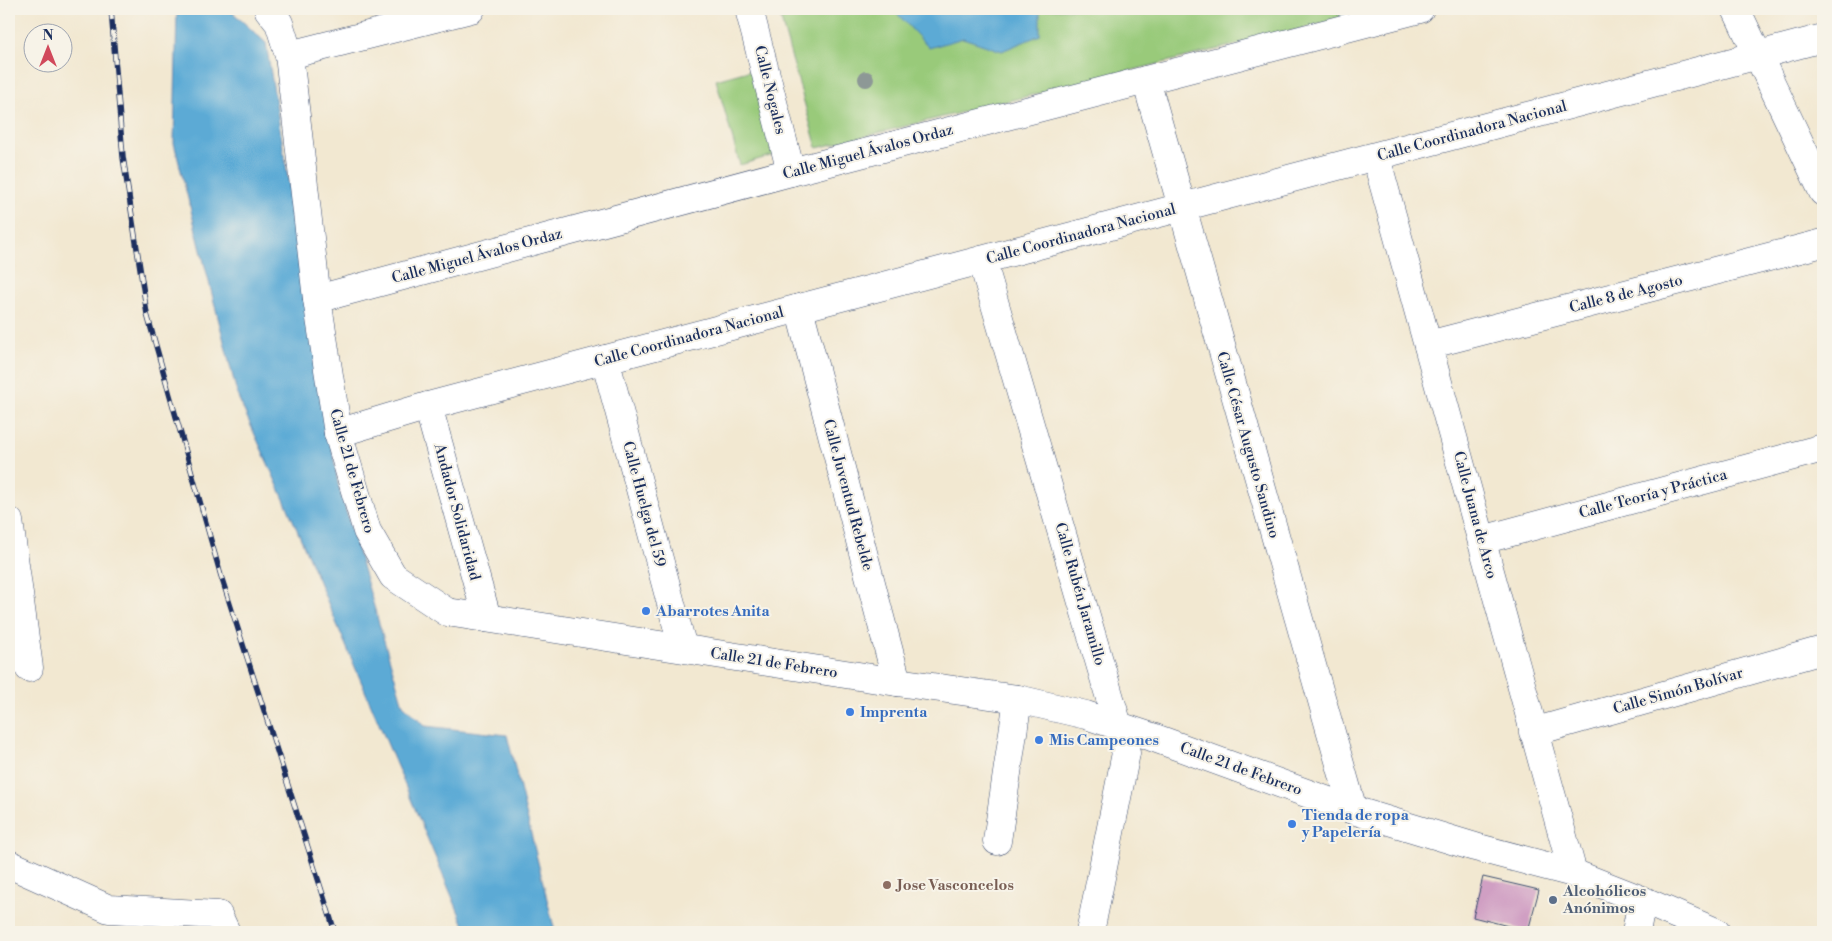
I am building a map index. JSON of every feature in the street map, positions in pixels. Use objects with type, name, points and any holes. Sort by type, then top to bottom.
[{"type":"street","name":"Calle 21 de Febrero","points":[[268,9],[279,23],[289,55],[317,299],[338,433],[367,531],[393,576],[448,612],[1018,699],[1086,715],[1352,810],[1475,847],[1573,873],[1716,932]]},
{"type":"street","points":[[289,55],[471,9]]},
{"type":"street","name":"Calle Nogales","points":[[749,9],[790,172]]},
{"type":"street","name":"Calle Miguel Ávalos Ordaz","points":[[317,299],[790,172],[1420,9]]},
{"type":"street","points":[[1736,9],[1823,192]]},
{"type":"street","name":"Calle Coordinadora Nacional","points":[[338,433],[428,406],[1823,38]]},
{"type":"street","name":"Calle César Augusto Sandino","points":[[1146,80],[1180,208],[1352,810]]},
{"type":"street","name":"Calle Juana de Arco","points":[[1376,157],[1573,873]]},
{"type":"street","name":"Calle 8 de Agosto","points":[[1428,345],[1823,243]]},
{"type":"street","name":"Calle Rubén Jaramillo","points":[[982,260],[1120,727],[1126,753],[1090,932]]},
{"type":"street","name":"Calle Juventud Rebelde","points":[[799,308],[897,682]]},
{"type":"street","name":"Calle Huelga del 59","points":[[605,359],[683,648]]},
{"type":"street","name":"Andador Solidaridad","points":[[428,406],[487,618]]},
{"type":"street","name":"Calle Teoría y Práctica","points":[[1482,540],[1823,448]]},
{"type":"street","points":[[9,521],[29,668]]},
{"type":"street","name":"Calle Simón Bolívar","points":[[1533,732],[1823,650]]},
{"type":"street","points":[[997,841],[1018,699]]},
{"type":"street","points":[[9,864],[109,909],[218,915],[226,932]]},
{"type":"street","points":[[1636,932],[1642,900]]},
{"type":"green space","points":[[778,9],[1364,9],[1365,13],[817,148]]},
{"type":"green space","points":[[759,68],[780,153],[740,165],[716,80]]},
{"type":"water","points":[[177,9],[229,9],[266,43],[338,484],[403,705],[425,726],[507,735],[555,932],[467,932],[287,506],[238,397],[174,143]]},
{"type":"water","points":[[893,9],[1040,9],[1040,35],[1002,51],[963,38],[929,48]]},
{"type":"building","points":[[1483,877],[1539,890],[1528,931],[1473,917]]},
{"type":"railway","points":[[111,9],[123,157],[147,314],[221,576],[335,932]]},
{"type":"place","name":"Abarrotes Anita","points":[[646,611]]},
{"type":"place","name":"Imprenta","points":[[850,712]]},
{"type":"place","name":"Mis Campeones","points":[[1039,740]]},
{"type":"place","name":"Tienda de ropa y Papelería","points":[[1292,824]]},
{"type":"place","name":"Jose Vasconcelos","points":[[887,885]]},
{"type":"place","name":"Alcohólicos Anónimos","points":[[1553,900]]}]
